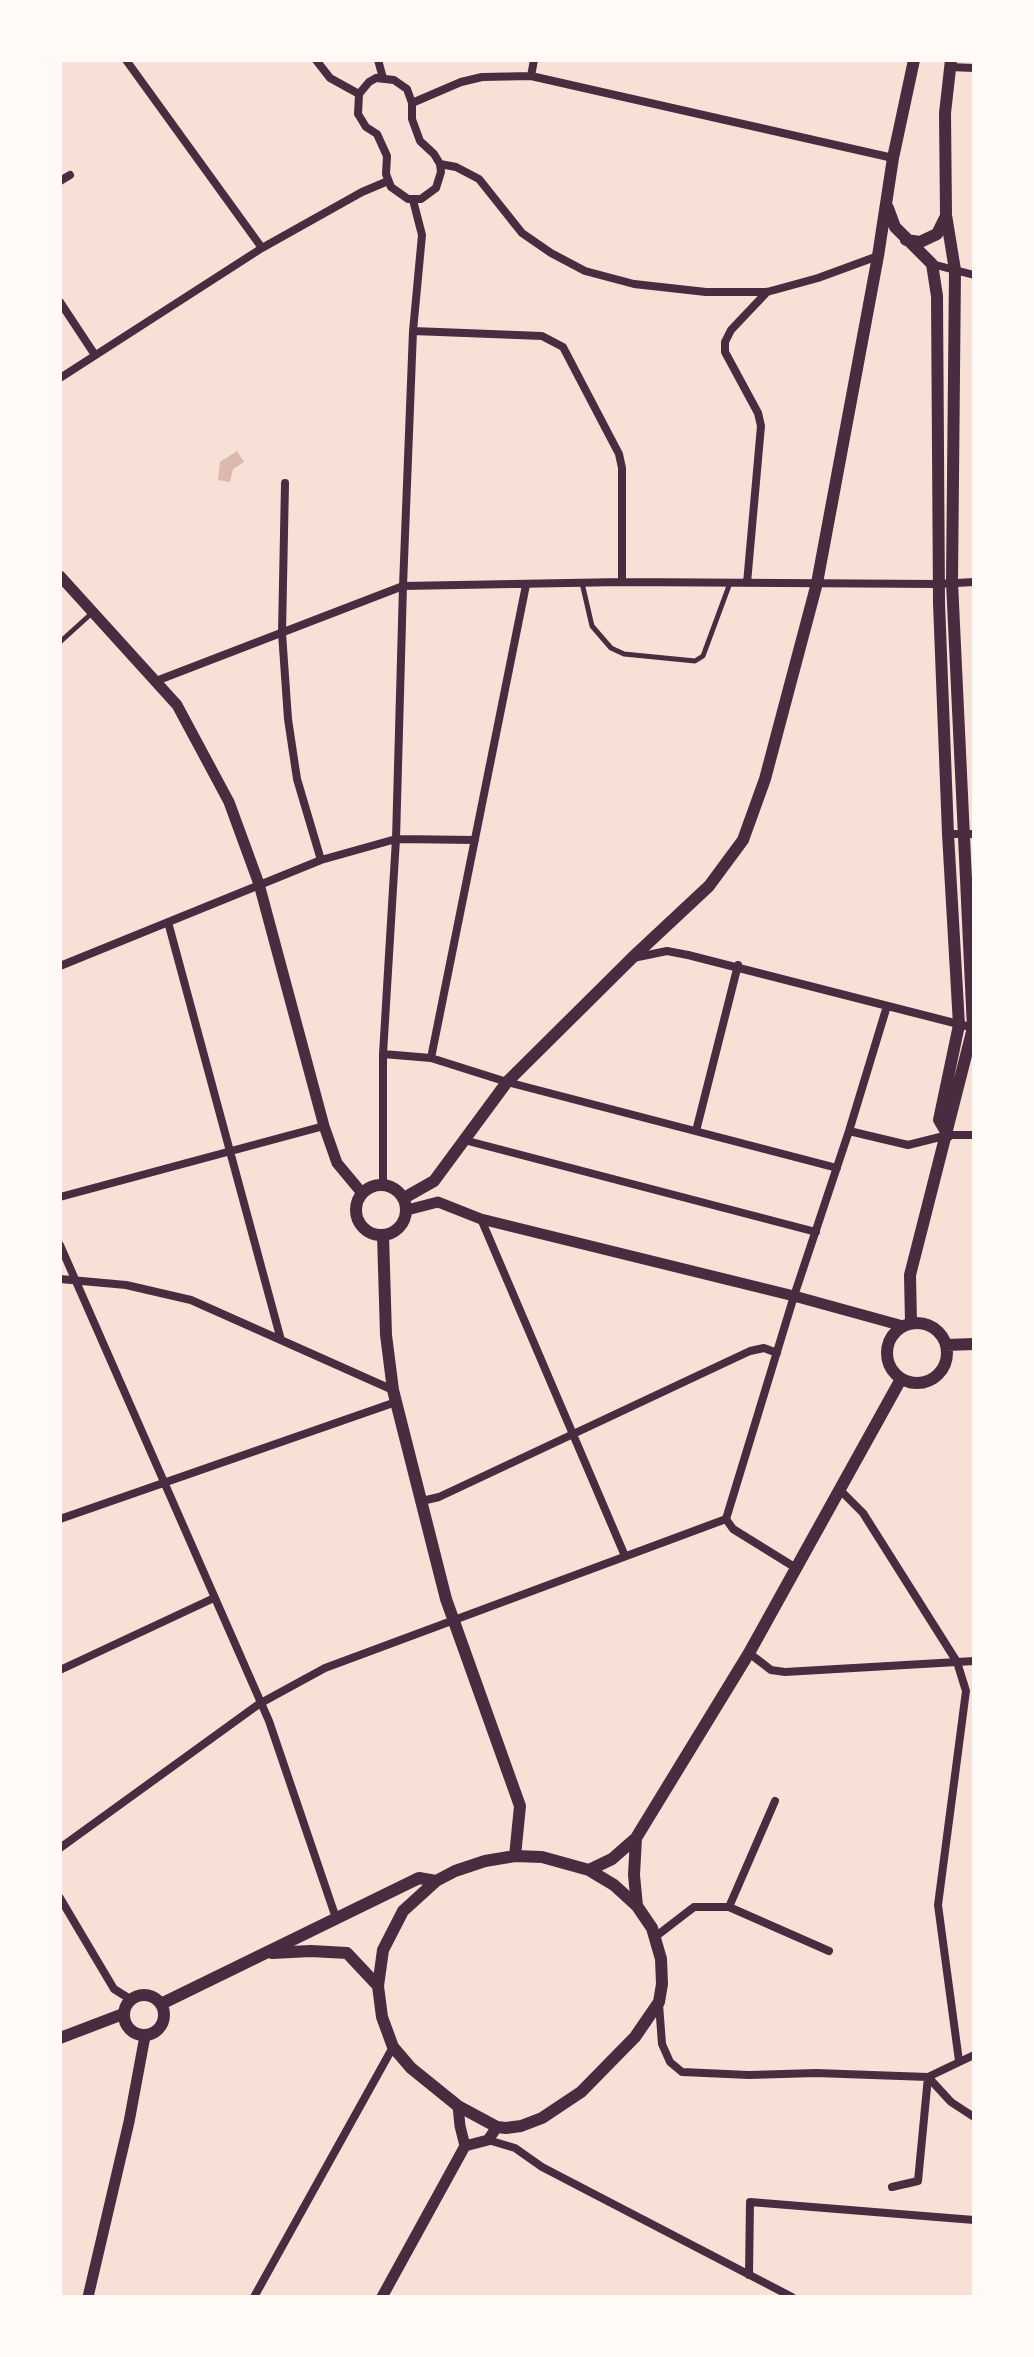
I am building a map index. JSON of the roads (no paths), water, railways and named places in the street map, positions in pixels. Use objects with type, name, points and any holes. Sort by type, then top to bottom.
[{"type":"main road","points":[[405,1204],[391,1186],[383,1184],[362,1193],[356,1208],[361,1225],[367,1231],[383,1235],[397,1230],[402,1224],[405,1204],[434,1181],[507,1082],[709,886],[743,840],[765,779],[817,583],[878,256],[893,158],[914,60]]},
{"type":"main road","points":[[907,1324],[933,1327],[946,1345],[946,1362],[935,1377],[919,1383],[901,1379],[887,1357],[890,1339],[907,1324],[910,1275],[974,1028],[968,834],[945,583],[955,270],[946,215],[945,113],[950,64]]},
{"type":"main road","points":[[887,205],[895,227],[932,264],[937,296],[948,834],[959,1025],[939,1120],[948,1135]]},
{"type":"main road","points":[[906,240],[920,242],[937,234],[946,215]]},
{"type":"main road","points":[[383,1235],[386,1335],[395,1396],[452,1620],[520,1806],[515,1856]]},
{"type":"main road","points":[[946,1345],[974,1344]]},
{"type":"main road","points":[[589,1870],[612,1859],[636,1838],[749,1653],[901,1379]]},
{"type":"main road","points":[[636,1838],[634,1875],[637,1906]]},
{"type":"main road","points":[[515,1856],[542,1857],[589,1870],[614,1885],[637,1906],[655,1937],[661,1959],[659,2002],[635,2037],[581,2092],[542,2118],[521,2126],[501,2128],[458,2106],[411,2068],[393,2047],[382,2017],[378,1986],[383,1950],[403,1911],[436,1881],[455,1871],[485,1861],[515,1856]]},
{"type":"main road","points":[[161,2004],[419,1878],[436,1881]]},
{"type":"main road","points":[[267,1954],[311,1951],[347,1953],[378,1986]]},
{"type":"main road","points":[[143,1994],[151,1995],[161,2004],[164,2018],[157,2030],[145,2036],[127,2027],[123,2014],[130,1999],[143,1994]]},
{"type":"main road","points":[[60,2038],[123,2014]]},
{"type":"street","points":[[126,60],[262,248]]},
{"type":"street","points":[[316,60],[330,78],[359,94]]},
{"type":"street","points":[[378,60],[383,78]]},
{"type":"street","points":[[531,76],[534,60]]},
{"type":"street","points":[[950,64],[974,68]]},
{"type":"street","points":[[412,103],[461,82],[482,77],[531,76],[893,158]]},
{"type":"street","points":[[383,78],[402,84],[412,103],[412,119],[420,141],[440,164],[436,188],[421,199],[413,200],[395,193],[388,181],[387,156],[377,134],[366,127],[358,114],[359,94],[369,82],[383,78]]},
{"type":"street","points":[[440,164],[456,167],[479,179],[522,233],[551,253],[585,271],[634,284],[706,292],[767,292],[818,278],[878,256]]},
{"type":"street","points":[[60,181],[70,175]]},
{"type":"street","points":[[60,378],[262,248],[362,192],[388,181]]},
{"type":"street","points":[[383,1184],[383,1054],[396,839],[413,331],[422,235],[413,200]]},
{"type":"street","points":[[932,264],[974,275]]},
{"type":"street","points":[[747,583],[761,426],[758,413],[725,352],[725,342],[731,330],[767,292]]},
{"type":"street","points":[[60,302],[95,355]]},
{"type":"street","points":[[413,331],[542,336],[563,347],[619,454],[622,468],[622,582]]},
{"type":"street","points":[[285,483],[282,633],[288,719],[297,779],[321,860]]},
{"type":"street","points":[[60,576],[177,705],[229,802],[259,884],[324,1126],[337,1163],[362,1193]]},
{"type":"street","points":[[156,681],[403,586],[622,582],[974,582]]},
{"type":"street","points":[[431,1058],[526,585]]},
{"type":"street","points":[[948,834],[968,834]]},
{"type":"street","points":[[60,966],[321,860],[396,839],[475,840]]},
{"type":"street","points":[[168,922],[281,1340]]},
{"type":"street","points":[[632,958],[667,951],[738,965],[974,1028]]},
{"type":"street","points":[[696,1131],[738,965]]},
{"type":"street","points":[[726,1519],[887,1006]]},
{"type":"street","points":[[383,1054],[431,1058],[507,1082],[837,1168]]},
{"type":"street","points":[[60,1197],[324,1126]]},
{"type":"street","points":[[849,1131],[908,1145],[948,1135],[974,1135]]},
{"type":"street","points":[[464,1140],[816,1232]]},
{"type":"street","points":[[405,1204],[438,1202],[481,1219],[907,1324]]},
{"type":"street","points":[[481,1219],[625,1556]]},
{"type":"street","points":[[60,1245],[269,1721],[336,1918]]},
{"type":"street","points":[[60,1279],[126,1285],[191,1300],[395,1396]]},
{"type":"street","points":[[422,1501],[439,1497],[750,1351],[764,1348],[777,1353]]},
{"type":"street","points":[[60,1519],[395,1396]]},
{"type":"street","points":[[839,1489],[863,1513],[957,1662],[966,1691],[938,1905],[959,2061]]},
{"type":"street","points":[[60,1848],[259,1704],[325,1668],[726,1519]]},
{"type":"street","points":[[726,1519],[733,1529],[796,1568]]},
{"type":"street","points":[[60,1670],[214,1598]]},
{"type":"street","points":[[749,1653],[771,1670],[785,1672],[974,1661]]},
{"type":"street","points":[[729,1907],[775,1801]]},
{"type":"street","points":[[60,1898],[114,1989],[130,1999]]},
{"type":"street","points":[[655,1937],[694,1907],[729,1907],[829,1951]]},
{"type":"street","points":[[659,2002],[662,2044],[670,2062],[682,2072],[928,2077],[974,2055]]},
{"type":"street","points":[[88,2297],[129,2122],[145,2036]]},
{"type":"street","points":[[254,2297],[393,2047]]},
{"type":"street","points":[[928,2077],[951,2102],[974,2117]]},
{"type":"street","points":[[892,2187],[918,2181],[928,2077]]},
{"type":"street","points":[[382,2297],[465,2146],[458,2106]]},
{"type":"street","points":[[465,2146],[488,2140],[501,2128],[515,2148]]},
{"type":"street","points":[[488,2140],[515,2148],[542,2167],[792,2297]]},
{"type":"street","points":[[749,2275],[750,2202],[974,2220]]},
{"type":"lane","points":[[582,583],[592,626],[611,648],[624,654],[695,661],[703,656],[730,583]]},
{"type":"lane","points":[[60,642],[93,612]]}]
